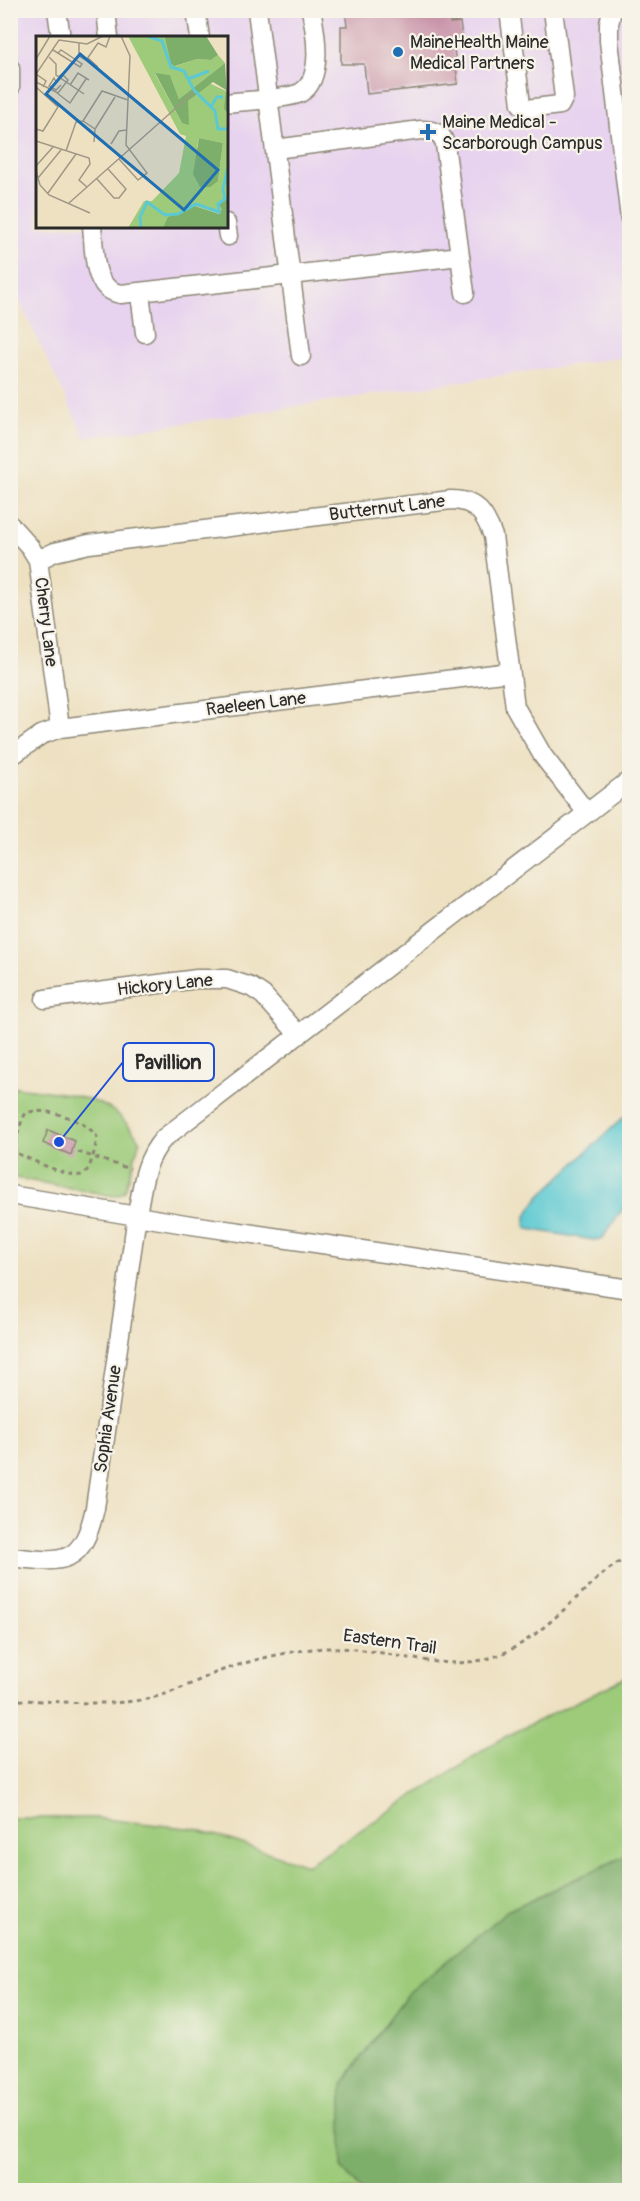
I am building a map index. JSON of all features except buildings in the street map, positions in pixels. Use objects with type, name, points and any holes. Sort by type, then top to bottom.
[{"type":"street","points":[[57,10],[61,36]]},
{"type":"street","points":[[106,10],[110,36]]},
{"type":"street","points":[[195,10],[200,36]]},
{"type":"street","points":[[257,10],[301,356]]},
{"type":"street","points":[[228,104],[299,93],[306,88],[313,78],[316,50],[311,10]]},
{"type":"street","points":[[509,10],[521,104],[526,109],[560,105],[564,97],[553,10]]},
{"type":"street","points":[[612,10],[609,41],[623,113],[630,219]]},
{"type":"street","points":[[10,68],[10,88]]},
{"type":"street","points":[[275,149],[401,132],[436,131],[444,138],[465,293]]},
{"type":"street","points":[[92,228],[101,282],[115,293],[140,293],[460,256]]},
{"type":"street","points":[[140,293],[145,333]]},
{"type":"street","name":"Butternut Lane","points":[[38,560],[63,550],[89,544],[462,500],[471,504],[483,513],[493,536],[515,707],[543,756],[587,813]]},
{"type":"street","name":"Cherry Lane","points":[[10,525],[30,547],[38,560],[60,728]]},
{"type":"street","name":"Raeleen Lane","points":[[10,757],[42,735],[60,728],[510,672]]},
{"type":"street","points":[[137,1215],[149,1160],[164,1138],[630,780]]},
{"type":"street","name":"Hickory Lane","points":[[45,999],[197,979],[227,979],[251,987],[262,995],[299,1035]]},
{"type":"street","points":[[10,1195],[185,1224],[630,1289]]},
{"type":"street","name":"Sophia Avenue","points":[[10,1557],[47,1561],[69,1558],[76,1552],[87,1535],[95,1508],[137,1215]]},
{"type":"path","points":[[10,1183],[21,1120],[26,1113],[40,1110],[69,1119],[95,1134],[96,1147],[87,1172],[77,1176],[16,1153]]},
{"type":"path","points":[[78,1152],[145,1174]]},
{"type":"path","name":"Eastern Trail","points":[[10,1700],[124,1702],[148,1699],[225,1670],[323,1648],[347,1648],[450,1664],[484,1660],[506,1653],[522,1642],[606,1571],[630,1554]]},
{"type":"shaded area","name":"Maine Medical - Scarborough Campus","points":[[11,11],[629,11],[629,356],[85,438],[11,284]]},
{"type":"green space","points":[[14,1087],[80,1097],[104,1106],[125,1121],[140,1140],[125,1191],[114,1196],[11,1177],[10,1102]]},
{"type":"green space","points":[[629,1676],[629,1854],[507,1911],[342,2167],[361,2190],[11,2190],[10,1818],[94,1818],[196,1829],[307,1865],[499,1740]]},
{"type":"green space","points":[[629,1854],[629,2190],[361,2190],[342,2167],[342,2084],[407,1994],[507,1911]]},
{"type":"water","points":[[629,1112],[629,1200],[602,1239],[593,1240],[528,1229],[525,1225],[526,1216],[539,1197]]},
{"type":"place","name":"MaineHealth Maine Medical Partners","points":[[398,52]]},
{"type":"place","name":"Maine Medical - Scarborough Campus","points":[[428,132]]},
{"type":"place","name":"Pavillion","points":[[59,1142]]}]
